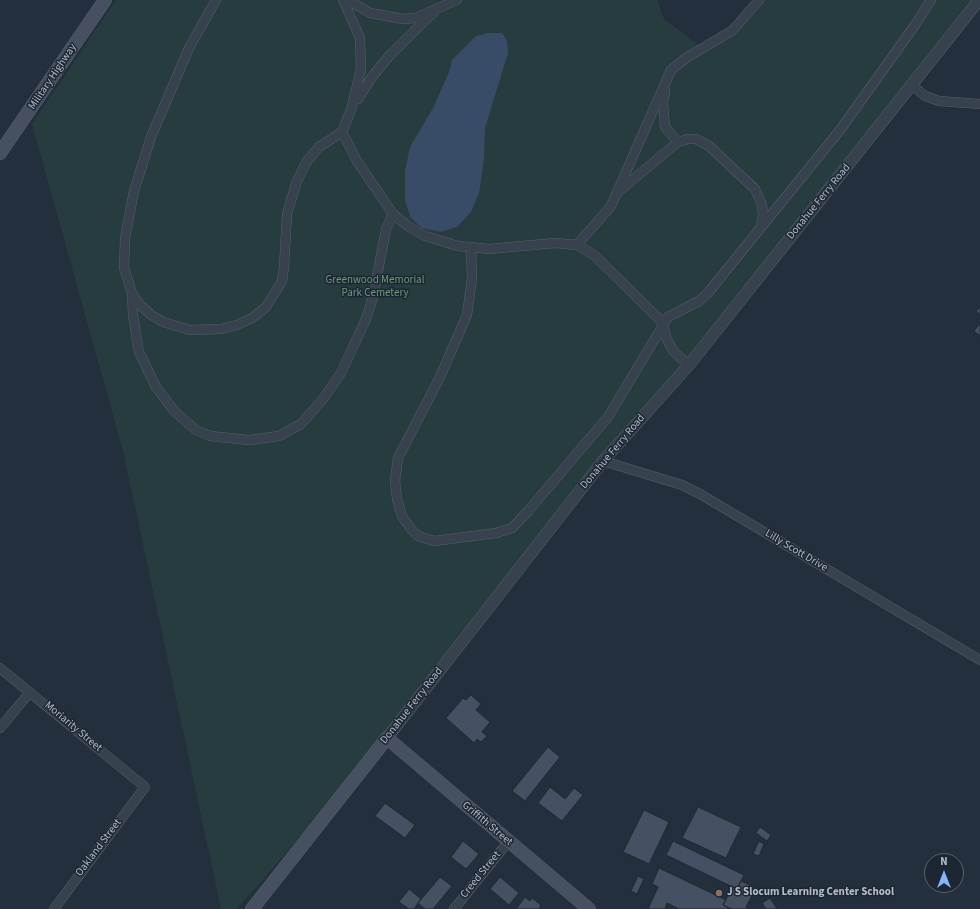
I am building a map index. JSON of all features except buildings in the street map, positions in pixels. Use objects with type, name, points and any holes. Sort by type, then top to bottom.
[{"type":"main road","name":"Military Highway","points":[[0,153],[105,0]]},
{"type":"main road","name":"Griffith Street","points":[[387,738],[589,909]]},
{"type":"main road","name":"Donahue Ferry Road","points":[[252,909],[387,738]]},
{"type":"street","points":[[216,0],[189,48],[151,137],[134,191],[128,218],[123,255],[124,268],[132,293],[133,315],[138,352],[156,387],[175,412],[196,430],[210,436],[249,440],[279,436],[301,424],[323,399],[341,373],[366,319],[373,297],[386,229],[393,214]]},
{"type":"street","points":[[343,0],[360,38],[361,69],[352,110]]},
{"type":"street","points":[[348,0],[370,13],[403,20],[434,12]]},
{"type":"street","points":[[132,293],[150,314],[163,322],[190,330],[221,329],[237,325],[252,318],[266,307],[282,281],[287,214],[297,181],[307,161],[319,147],[342,132],[352,110],[371,78],[390,55],[434,12],[448,2],[457,0]]},
{"type":"street","points":[[577,245],[604,216],[611,206],[671,70],[686,58],[733,30],[759,0]]},
{"type":"street","points":[[471,248],[472,278],[467,315],[440,377],[398,458],[395,480],[397,499],[402,516],[418,536],[434,541],[496,533],[512,528],[528,511],[608,417],[663,323],[675,312],[699,301],[707,294],[840,130],[915,25],[931,0]]},
{"type":"street","name":"Donahue Ferry Road","points":[[387,738],[603,461],[689,365],[979,0]]},
{"type":"street","points":[[671,70],[663,102],[663,115],[665,127],[678,142]]},
{"type":"street","points":[[912,85],[925,96],[939,101],[980,104]]},
{"type":"street","points":[[342,132],[357,161],[393,214],[408,226],[425,236],[458,246],[471,248],[507,248],[555,243],[577,245],[594,255],[663,323],[666,338],[674,352],[689,365]]},
{"type":"street","points":[[616,194],[678,142],[688,139],[702,141],[755,188],[762,205],[763,215],[760,228]]},
{"type":"street","name":"Lilly Scott Drive","points":[[603,461],[682,485],[700,494],[980,660]]},
{"type":"street","name":"Moriarity Street","points":[[0,668],[145,787]]},
{"type":"street","points":[[0,728],[30,692]]},
{"type":"street","name":"Oakland Street","points":[[54,909],[145,787]]},
{"type":"street","name":"Creed Street","points":[[454,909],[508,842]]},
{"type":"green space","name":"Greenwood Memorial Park Cemetery","points":[[116,0],[657,0],[664,19],[700,46],[728,30],[755,0],[979,0],[387,738],[237,909],[221,909],[123,451],[32,124]]},
{"type":"water","points":[[488,33],[502,33],[507,41],[508,53],[485,128],[484,160],[479,193],[471,212],[457,227],[441,232],[422,228],[411,218],[405,201],[405,171],[410,147],[433,108],[449,72],[452,60],[476,36]]},
{"type":"place","name":"J S Slocum Learning Center School","points":[[719,893]]}]
